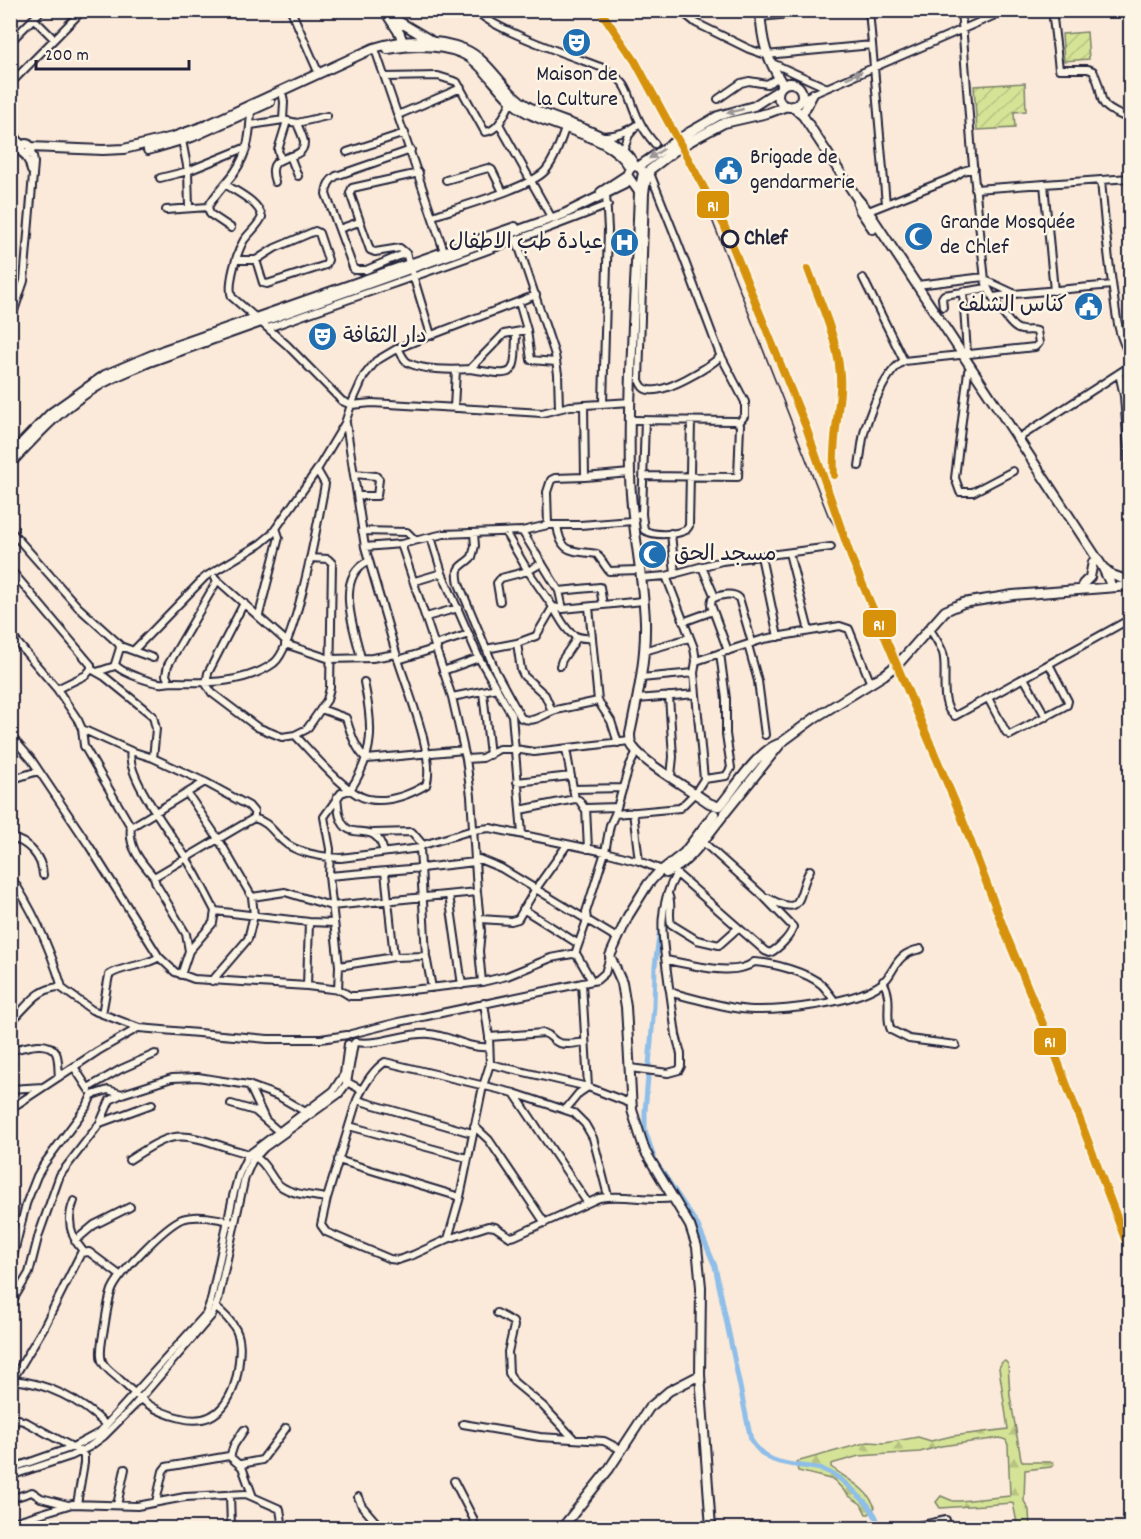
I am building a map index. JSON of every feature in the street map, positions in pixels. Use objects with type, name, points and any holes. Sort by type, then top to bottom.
[{"type":"main road","points":[[384,10],[397,25],[434,42],[469,51],[517,100],[600,136],[623,150],[638,174],[640,258],[631,402],[630,473],[632,518],[643,601],[644,651],[630,741],[637,751],[717,810]]},
{"type":"main road","points":[[391,10],[406,44]]},
{"type":"main road","points":[[760,14],[768,58],[780,84],[779,98],[795,103],[865,212],[962,355],[968,371],[1108,584]]},
{"type":"main road","points":[[392,43],[397,25]]},
{"type":"main road","points":[[103,152],[143,146],[207,125],[283,96],[376,52],[406,44],[434,42]]},
{"type":"main road","points":[[10,151],[143,151],[182,140],[374,48],[392,43],[447,50],[468,57],[511,102],[535,117],[611,148],[638,174]]},
{"type":"main road","points":[[445,254],[564,214],[594,201],[638,174],[718,116],[754,106],[780,84],[796,84],[801,91],[795,103],[768,113],[730,121],[692,136]]},
{"type":"main road","points":[[803,115],[813,94]]},
{"type":"main road","points":[[10,145],[25,150]]},
{"type":"main road","points":[[10,455],[51,413],[107,377],[145,357],[262,323],[411,269],[550,215],[638,174]]},
{"type":"main road","points":[[865,212],[917,285],[1102,566],[1112,575],[1130,582]]},
{"type":"main road","points":[[10,464],[54,418],[107,377]]},
{"type":"main road","points":[[1083,584],[1090,577],[1093,562]]},
{"type":"main road","points":[[1102,566],[1108,584]]},
{"type":"main road","points":[[1051,590],[1130,582]]},
{"type":"main road","points":[[670,870],[753,764],[773,746],[782,742],[809,721],[871,684],[899,663],[945,611],[963,603],[1083,584],[1108,584]]},
{"type":"main road","points":[[711,1528],[700,1376],[702,1287],[697,1247],[690,1226],[645,1151],[635,1123],[631,1096],[626,1007],[622,983],[610,956],[628,916],[654,878],[682,864],[703,842],[717,810]]},
{"type":"main road","points":[[562,1528],[622,1450],[642,1416],[656,1400],[700,1376]]},
{"type":"street","points":[[10,42],[42,10]]},
{"type":"street","points":[[10,84],[83,10]]},
{"type":"street","points":[[291,10],[319,74]]},
{"type":"street","points":[[476,10],[488,21],[510,32],[603,68],[615,75],[627,88],[640,123],[655,144]]},
{"type":"street","points":[[680,10],[696,23],[825,87]]},
{"type":"street","points":[[760,14],[830,10]]},
{"type":"street","points":[[869,10],[886,204]]},
{"type":"street","points":[[859,466],[865,430],[878,399],[893,369],[904,361],[1039,345],[1037,331],[1023,331],[1015,328],[987,288],[984,278],[975,187],[971,171],[972,155],[961,10]]},
{"type":"street","points":[[795,103],[825,87],[1007,10]]},
{"type":"street","points":[[1052,10],[1059,69],[1093,71],[1105,108],[1131,119]]},
{"type":"street","points":[[34,19],[54,39]]},
{"type":"street","points":[[768,58],[872,45]]},
{"type":"street","points":[[376,52],[445,254]]},
{"type":"street","points":[[385,77],[438,76],[457,82],[483,130],[491,131],[499,124],[511,102]]},
{"type":"street","points":[[718,99],[741,83],[749,81],[780,84]]},
{"type":"street","points":[[399,115],[461,88]]},
{"type":"street","points":[[280,160],[278,150],[285,121],[283,96]]},
{"type":"street","points":[[166,210],[207,207],[242,161],[248,147],[251,108]]},
{"type":"street","points":[[251,125],[285,121],[297,123],[327,116]]},
{"type":"street","points":[[275,183],[271,172],[274,165],[280,160],[300,153],[304,143],[297,123]]},
{"type":"street","points":[[623,150],[629,135],[640,123]]},
{"type":"street","points":[[499,124],[550,215]]},
{"type":"street","points":[[600,136],[616,135],[634,128]]},
{"type":"street","points":[[10,323],[24,281],[32,178],[25,150],[11,129]]},
{"type":"street","points":[[433,216],[503,192],[545,171],[565,129]]},
{"type":"street","points":[[348,152],[405,133]]},
{"type":"street","points":[[182,140],[188,171],[189,208]]},
{"type":"street","points":[[160,178],[188,171],[248,147]]},
{"type":"street","points":[[406,253],[366,270],[354,270],[326,194],[331,180],[336,176],[411,150]]},
{"type":"street","points":[[290,156],[298,176]]},
{"type":"street","points":[[446,180],[488,168],[492,170],[503,192]]},
{"type":"street","points":[[865,212],[971,171]]},
{"type":"street","points":[[419,173],[352,188],[350,193],[370,250],[375,252],[400,248],[406,253],[431,335]]},
{"type":"street","points":[[638,174],[647,181],[640,258],[639,380],[641,385],[651,390],[667,386],[693,376],[721,356]]},
{"type":"street","points":[[638,174],[678,243],[721,356],[745,402],[745,415],[739,423],[738,477],[644,476]]},
{"type":"street","points":[[975,187],[1131,178]]},
{"type":"street","points":[[1101,180],[1120,337],[1131,355]]},
{"type":"street","points":[[225,184],[255,204],[261,214],[261,220],[243,241],[230,282],[230,291],[237,302],[306,364],[335,395],[351,405],[372,403],[542,413],[559,408],[631,402]]},
{"type":"street","points":[[1044,184],[1054,291]]},
{"type":"street","points":[[603,403],[608,205],[606,194]]},
{"type":"street","points":[[594,201],[600,208]]},
{"type":"street","points":[[262,323],[411,269],[517,241],[608,205]]},
{"type":"street","points":[[207,207],[210,214],[231,228]]},
{"type":"street","points":[[339,229],[359,222]]},
{"type":"street","points":[[237,260],[256,260],[275,248],[315,231],[319,233],[328,260],[326,265],[265,284],[256,260]]},
{"type":"street","points":[[517,241],[556,362],[559,408]]},
{"type":"street","points":[[863,278],[904,361]]},
{"type":"street","points":[[917,285],[984,278],[1014,294]]},
{"type":"street","points":[[994,297],[1112,285]]},
{"type":"street","points":[[943,308],[944,294],[987,288]]},
{"type":"street","points":[[962,355],[963,291]]},
{"type":"street","points":[[134,650],[195,586],[212,572],[266,539],[276,528],[317,470],[345,423],[369,367],[375,361],[398,348],[536,295]]},
{"type":"street","points":[[519,302],[527,330],[531,360],[556,362]]},
{"type":"street","points":[[470,369],[504,334],[527,330]]},
{"type":"street","points":[[398,348],[406,361],[411,364],[501,374],[511,371],[515,359],[516,332]]},
{"type":"street","points":[[1017,439],[1131,366]]},
{"type":"street","points":[[454,408],[456,370]]},
{"type":"street","points":[[968,371],[956,460],[957,488],[960,492],[973,492],[1013,471]]},
{"type":"street","points":[[1119,373],[1127,396],[1131,478]]},
{"type":"street","points":[[584,405],[585,477]]},
{"type":"street","points":[[631,420],[736,421],[739,423]]},
{"type":"street","points":[[645,420],[642,514],[645,532],[671,533],[683,532],[688,526],[691,420]]},
{"type":"street","points":[[295,735],[350,790],[367,799],[398,797],[426,785],[428,779],[426,754],[408,685],[397,657],[365,547],[345,423]]},
{"type":"street","points":[[57,689],[94,670],[115,666],[158,683],[206,684],[255,675],[275,662],[286,643],[310,558],[325,484],[317,470]]},
{"type":"street","points":[[548,525],[547,492],[551,480],[630,473]]},
{"type":"street","points":[[355,474],[376,476],[379,479],[377,496],[358,496]]},
{"type":"street","points":[[365,547],[401,544],[431,537],[522,531],[548,525],[632,518],[642,514]]},
{"type":"street","points":[[557,525],[560,542],[568,550],[597,554],[609,572],[666,576],[722,561],[831,547]]},
{"type":"street","points":[[259,615],[279,537],[276,528]]},
{"type":"street","points":[[10,530],[78,607],[120,646],[153,658]]},
{"type":"street","points":[[362,531],[407,531],[415,540]]},
{"type":"street","points":[[522,531],[559,591],[563,609]]},
{"type":"street","points":[[504,532],[573,636],[592,638]]},
{"type":"street","points":[[474,533],[475,546],[472,557],[460,565],[457,574],[463,594],[500,681],[521,718],[532,720],[544,717],[552,711],[598,701]]},
{"type":"street","points":[[671,533],[675,574]]},
{"type":"street","points":[[431,537],[442,573],[479,658],[512,715],[522,834]]},
{"type":"street","points":[[401,544],[452,697],[466,759],[481,931],[479,957],[482,982]]},
{"type":"street","points":[[789,553],[809,631]]},
{"type":"street","points":[[761,556],[778,637]]},
{"type":"street","points":[[244,603],[208,673],[206,684],[212,693],[257,727],[282,737],[295,735],[307,729],[327,700],[330,688],[332,563],[328,559],[310,558]]},
{"type":"street","points":[[362,658],[349,613],[349,594],[353,578],[359,568],[369,561]]},
{"type":"street","points":[[500,602],[497,583],[501,578],[528,571],[542,563]]},
{"type":"street","points":[[702,567],[715,597]]},
{"type":"street","points":[[10,569],[94,670],[153,716],[156,729],[153,758]]},
{"type":"street","points":[[212,572],[217,581],[259,615],[286,643],[330,659],[397,657],[436,647],[469,634]]},
{"type":"street","points":[[415,581],[442,573]]},
{"type":"street","points":[[585,809],[633,812],[680,808],[695,793],[704,779],[694,673],[696,661],[694,648],[666,576]]},
{"type":"street","points":[[169,682],[167,669],[174,653],[217,581]]},
{"type":"street","points":[[559,591],[598,587],[601,588],[603,605]]},
{"type":"street","points":[[728,651],[711,602],[715,597],[733,595],[739,598],[750,644],[758,681],[765,735]]},
{"type":"street","points":[[553,607],[563,609],[643,601]]},
{"type":"street","points":[[486,649],[517,643],[538,634],[553,607]]},
{"type":"street","points":[[589,607],[598,701],[611,721],[618,743]]},
{"type":"street","points":[[426,617],[458,608]]},
{"type":"street","points":[[683,622],[713,611]]},
{"type":"street","points":[[929,628],[944,655],[945,692],[951,714],[955,716],[1131,619]]},
{"type":"street","points":[[696,661],[778,637],[840,626],[849,629],[871,684]]},
{"type":"street","points":[[10,634],[57,689],[82,729],[84,746],[131,827],[130,841],[133,848],[154,877],[186,934],[189,951]]},
{"type":"street","points":[[560,666],[577,638]]},
{"type":"street","points":[[644,651],[689,638]]},
{"type":"street","points":[[517,643],[524,676],[545,695],[552,711]]},
{"type":"street","points":[[115,666],[120,646]]},
{"type":"street","points":[[704,779],[726,776],[731,768],[720,653]]},
{"type":"street","points":[[443,671],[479,658]]},
{"type":"street","points":[[988,698],[1009,735],[1046,717],[1069,704],[1049,664]]},
{"type":"street","points":[[641,678],[694,673]]},
{"type":"street","points":[[1024,678],[1046,717]]},
{"type":"street","points":[[338,990],[339,966],[329,876],[330,849],[324,817],[337,797],[350,790],[368,759],[371,710],[364,682]]},
{"type":"street","points":[[452,697],[497,688]]},
{"type":"street","points":[[483,692],[490,755]]},
{"type":"street","points":[[637,699],[696,694]]},
{"type":"street","points":[[669,696],[673,757],[671,776]]},
{"type":"street","points":[[321,708],[346,718],[363,756],[368,759],[464,750]]},
{"type":"street","points":[[82,729],[205,782],[249,806],[254,812],[254,818]]},
{"type":"street","points":[[10,735],[31,759],[159,957],[181,975],[213,981],[307,986],[338,990],[350,996],[358,996],[482,982],[507,976],[551,958],[575,954]]},
{"type":"street","points":[[466,759],[482,758],[499,749],[515,749],[534,753],[630,741]]},
{"type":"street","points":[[566,749],[575,799]]},
{"type":"street","points":[[131,751],[130,761],[154,812],[187,859],[215,911],[213,922],[189,951],[181,975]]},
{"type":"street","points":[[592,981],[575,954],[587,920],[586,912],[590,894],[605,852],[609,825],[632,759],[637,751]]},
{"type":"street","points":[[10,780],[38,771]]},
{"type":"street","points":[[517,782],[571,776]]},
{"type":"street","points":[[131,827],[205,782]]},
{"type":"street","points":[[573,789],[623,788]]},
{"type":"street","points":[[187,793],[219,840],[252,897],[254,915],[248,939],[213,981]]},
{"type":"street","points":[[337,797],[339,815],[343,824],[352,831],[412,832],[422,846],[422,898],[426,956],[432,988]]},
{"type":"street","points":[[520,810],[579,800],[585,809],[588,849]]},
{"type":"street","points":[[633,812],[639,861]]},
{"type":"street","points":[[154,877],[254,818],[267,822],[291,847],[341,858],[422,846],[473,830],[490,828],[605,852],[670,870],[768,953],[776,950],[791,933],[793,927],[762,895],[703,842]]},
{"type":"street","points":[[373,833],[381,839],[384,852]]},
{"type":"street","points":[[10,838],[19,840],[31,848],[41,861],[43,874]]},
{"type":"street","points":[[480,919],[515,921],[567,845]]},
{"type":"street","points":[[329,876],[475,862],[479,859],[489,862],[617,938]]},
{"type":"street","points":[[630,1068],[668,1073],[679,1070],[681,1066],[661,923],[668,894],[670,870]]},
{"type":"street","points":[[762,895],[782,906],[789,907],[795,904],[800,898],[810,870]]},
{"type":"street","points":[[385,872],[394,957]]},
{"type":"street","points":[[10,876],[23,895],[38,926],[62,987],[79,1002],[138,1028],[268,1039],[329,1038],[369,1043],[429,1034],[446,1037],[469,1047],[489,1047]]},
{"type":"street","points":[[252,897],[285,892],[331,906],[477,892]]},
{"type":"street","points":[[668,894],[671,900],[669,918],[671,924],[696,940],[719,945],[738,928]]},
{"type":"street","points":[[449,895],[462,985]]},
{"type":"street","points":[[523,909],[578,943]]},
{"type":"street","points":[[215,911],[309,922],[334,922]]},
{"type":"street","points":[[307,986],[309,922]]},
{"type":"street","points":[[670,991],[753,1010],[810,1005],[872,989],[884,981],[897,961],[905,954],[921,948]]},
{"type":"street","points":[[339,966],[394,957],[426,956]]},
{"type":"street","points":[[231,1222],[245,1177],[255,1157],[330,1102],[345,1081],[351,1040],[367,1030],[381,1026],[592,981],[602,976],[610,956]]},
{"type":"street","points":[[102,1014],[110,975],[116,970],[152,962],[159,957]]},
{"type":"street","points":[[666,960],[734,971],[754,962],[760,962],[810,977],[822,985],[834,1000]]},
{"type":"street","points":[[884,981],[890,998],[888,1023],[891,1030],[909,1040],[956,1045]]},
{"type":"street","points":[[582,983],[588,1087]]},
{"type":"street","points":[[10,1022],[41,992],[62,987]]},
{"type":"street","points":[[448,1239],[460,1197],[473,1130],[490,1064],[484,1003]]},
{"type":"street","points":[[10,1108],[138,1028]]},
{"type":"street","points":[[489,1037],[544,1033],[564,1044],[585,1042]]},
{"type":"street","points":[[10,1051],[40,1045],[51,1048],[56,1055],[59,1077]]},
{"type":"street","points":[[88,1088],[121,1069],[155,1054]]},
{"type":"street","points":[[608,1196],[593,1138],[580,1118],[566,1109],[388,1062],[382,1063],[357,1100],[321,1219],[322,1228],[390,1259],[398,1260],[448,1239],[488,1226],[495,1227],[512,1237],[587,1202],[608,1196],[653,1200],[673,1198]]},
{"type":"street","points":[[490,1064],[588,1087],[627,1102],[631,1096]]},
{"type":"street","points":[[74,1067],[92,1095]]},
{"type":"street","points":[[10,1305],[29,1272],[60,1175],[100,1123],[110,1100],[172,1078],[185,1077],[216,1079],[248,1085],[278,1096],[304,1112]]},
{"type":"street","points":[[345,1081],[362,1090]]},
{"type":"street","points":[[10,1476],[81,1452],[100,1436],[199,1323],[213,1306],[239,1174],[248,1155],[345,1081]]},
{"type":"street","points":[[248,1085],[266,1120]]},
{"type":"street","points":[[10,1089],[43,1087]]},
{"type":"street","points":[[566,1109],[588,1087]]},
{"type":"street","points":[[10,1269],[13,1246],[26,1204],[44,1164],[87,1106],[92,1095],[108,1090],[122,1094]]},
{"type":"street","points":[[514,1094],[587,1202]]},
{"type":"street","points":[[357,1100],[473,1130],[489,1140],[545,1223]]},
{"type":"street","points":[[100,1123],[152,1104]]},
{"type":"street","points":[[231,1104],[255,1111],[278,1131]]},
{"type":"street","points":[[349,1126],[467,1158]]},
{"type":"street","points":[[129,1160],[156,1143],[174,1136],[203,1139],[255,1157],[284,1188],[327,1198]]},
{"type":"street","points":[[339,1161],[460,1197]]},
{"type":"street","points":[[74,1201],[69,1219],[75,1241],[83,1251],[89,1252],[121,1276]]},
{"type":"street","points":[[75,1241],[94,1225],[130,1208]]},
{"type":"street","points":[[213,1306],[236,1329],[240,1346],[235,1387],[222,1407],[210,1417],[188,1420],[153,1409],[136,1396],[104,1364],[101,1356],[110,1298],[121,1276],[160,1234],[180,1220],[190,1217],[231,1222]]},
{"type":"street","points":[[83,1251],[44,1328],[11,1379],[38,1384],[69,1398],[92,1412],[106,1425]]},
{"type":"street","points":[[497,1313],[513,1322],[514,1326],[507,1365],[514,1382],[543,1406],[574,1439]]},
{"type":"street","points":[[10,1469],[100,1436],[106,1425],[136,1396]]},
{"type":"street","points":[[10,1417],[19,1419],[81,1452],[84,1460],[77,1504]]},
{"type":"street","points":[[10,1427],[19,1419]]},
{"type":"street","points":[[464,1424],[540,1437],[604,1441],[622,1450]]},
{"type":"street","points":[[241,1464],[262,1460],[286,1428]]},
{"type":"street","points":[[230,1456],[244,1430]]},
{"type":"street","points":[[156,1502],[166,1467],[230,1456],[241,1464],[253,1497]]},
{"type":"street","points":[[117,1505],[125,1469]]},
{"type":"street","points":[[454,1481],[475,1528]]},
{"type":"street","points":[[10,1498],[32,1492],[41,1498],[68,1505]]},
{"type":"street","points":[[10,1523],[68,1505],[137,1506],[185,1497],[246,1494],[280,1509],[282,1522],[279,1528]]},
{"type":"street","points":[[228,1528],[231,1526],[230,1495]]},
{"type":"street","points":[[358,1497],[362,1506],[381,1528]]},
{"type":"street","points":[[908,1528],[946,1520]]},
{"type":"green space","points":[[1087,32],[1089,59],[1064,61],[1062,34]]},
{"type":"green space","points":[[1025,83],[1026,111],[1014,112],[1015,128],[977,130],[974,86]]},
{"type":"green space","points":[[1005,1361],[1008,1364],[1010,1396],[1021,1459],[1023,1462],[1053,1462],[1054,1464],[1051,1467],[1025,1470],[1024,1501],[1029,1510],[1030,1528],[1018,1528],[1013,1503],[940,1508],[936,1502],[941,1496],[960,1501],[1010,1496],[1008,1445],[1006,1440],[1000,1438],[941,1446],[920,1452],[859,1456],[831,1464],[831,1467],[867,1494],[875,1507],[869,1514],[866,1514],[861,1504],[849,1496],[834,1480],[798,1471],[796,1462],[868,1442],[885,1443],[918,1437],[931,1441],[1008,1429],[999,1368]]},
{"type":"waterway","points":[[660,929],[655,966],[645,1130],[655,1161],[698,1226],[715,1266],[751,1440],[758,1450],[775,1461],[824,1470],[838,1477],[869,1506],[880,1528]]},
{"type":"railway","points":[[602,10],[626,39],[643,67],[696,164],[732,238],[805,418],[857,561],[963,815],[1023,969],[1047,1021],[1130,1240]]},
{"type":"railway","points":[[698,184],[828,515],[843,539]]},
{"type":"railway","points":[[808,269],[835,344],[840,375],[834,443],[834,475]]},
{"type":"transit line","name":"R1","points":[[600,10],[635,61],[724,225],[806,427],[851,557],[961,816],[1130,1252]]},
{"type":"transit line","name":"R1","points":[[808,269],[835,344],[840,375],[834,443],[834,475]]},
{"type":"place","name":"Maison de la Culture","points":[[577,43]]},
{"type":"place","name":"Brigade de gendarmerie","points":[[729,171]]},
{"type":"place","name":"Grande Mosquée de Chlef","points":[[919,236]]},
{"type":"place","name":"Chlef","points":[[730,239]]},
{"type":"place","name":"عيادة طب الاطفال","points":[[624,243]]},
{"type":"place","name":"كناس الشلف","points":[[1088,306]]},
{"type":"place","name":"دار الثقافة","points":[[322,337]]},
{"type":"place","name":"مسجد الحق","points":[[653,555]]}]
